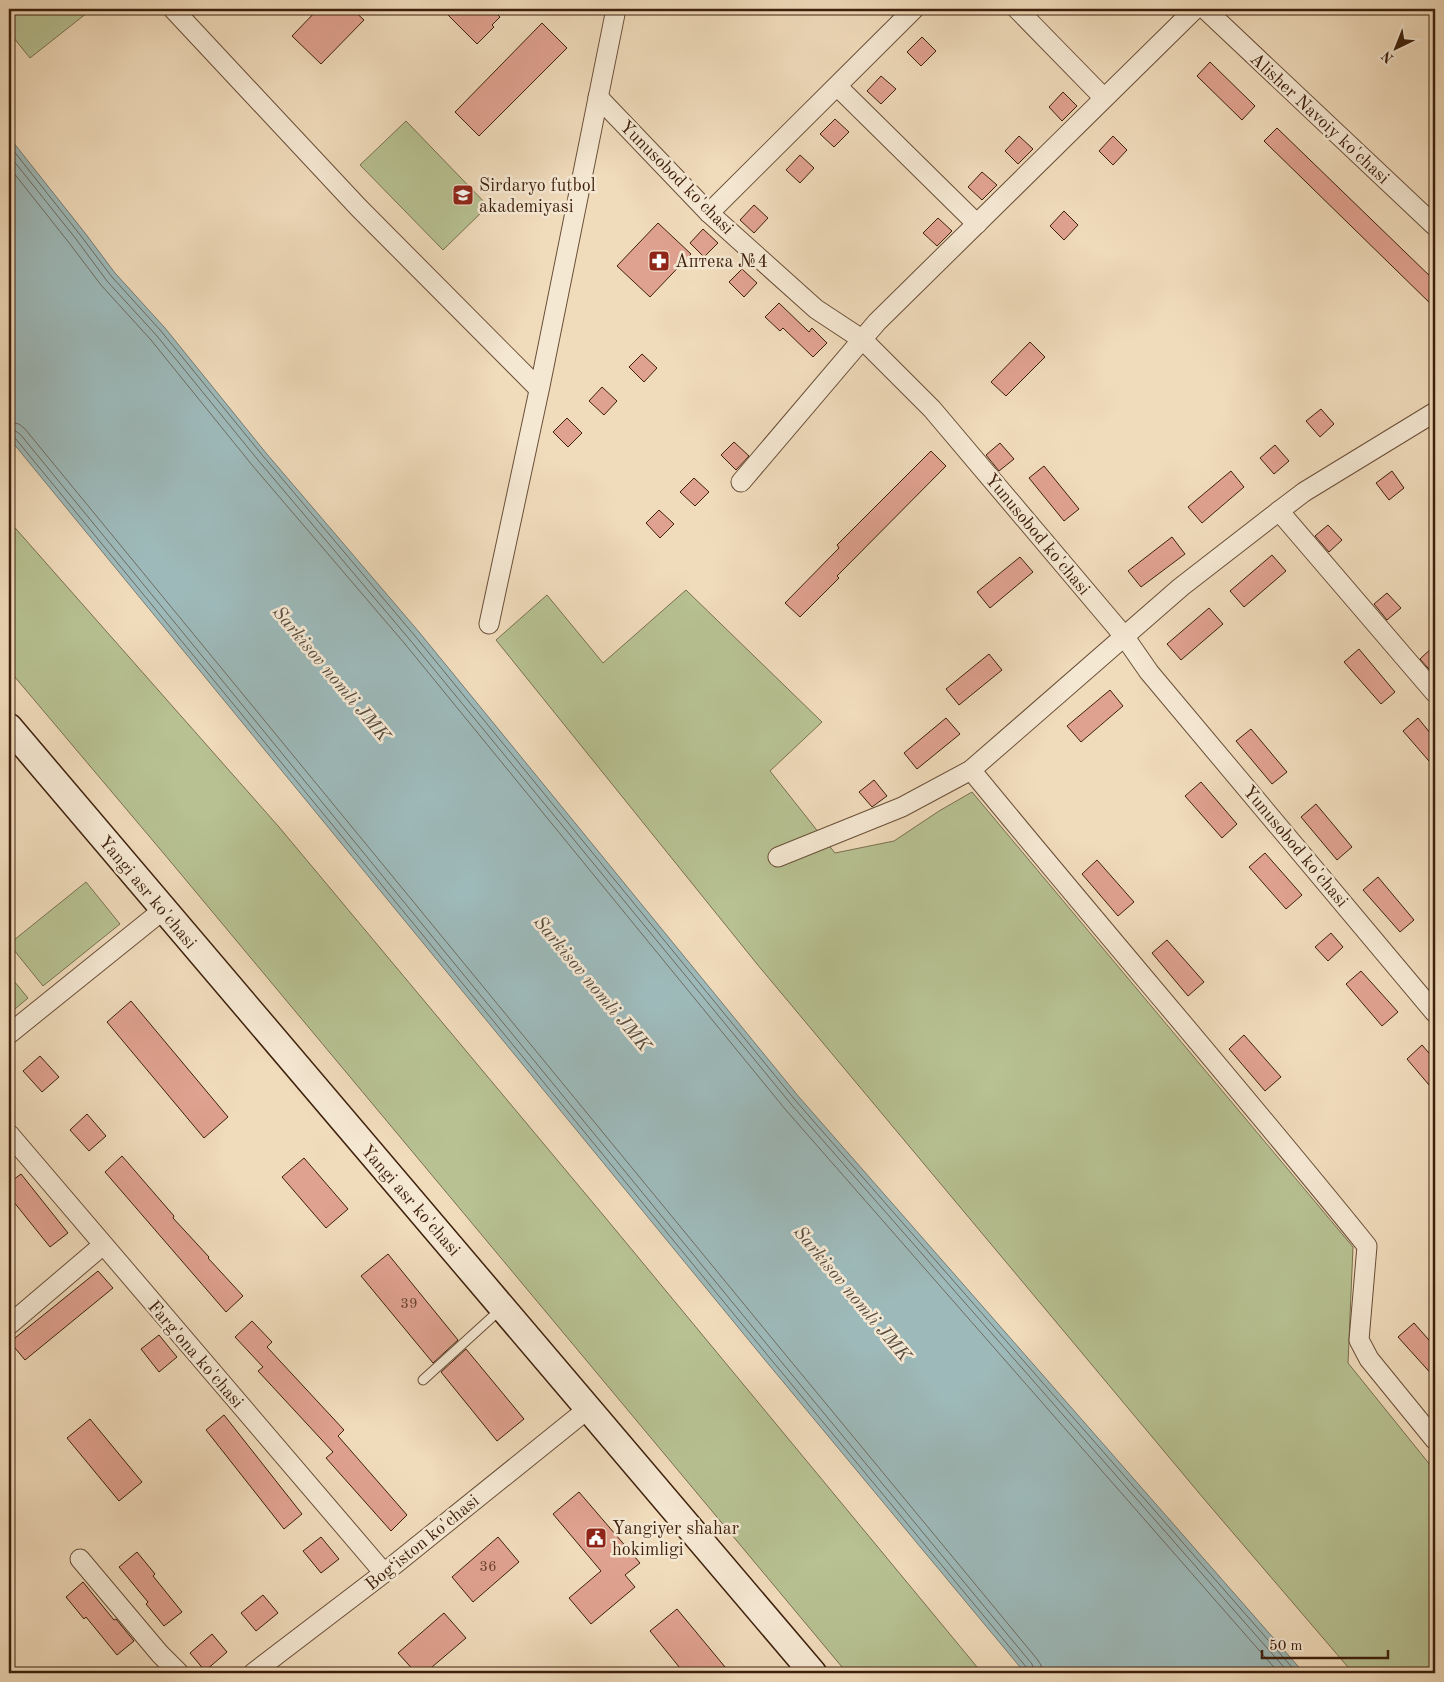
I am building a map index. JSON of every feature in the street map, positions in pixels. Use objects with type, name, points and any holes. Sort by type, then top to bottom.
[{"type":"street","points":[[173,9],[359,208],[540,389]]},
{"type":"street","points":[[489,624],[540,389],[616,9]]},
{"type":"street","points":[[709,213],[914,9]]},
{"type":"street","points":[[1017,9],[1104,98]]},
{"type":"street","points":[[741,482],[877,322],[1195,9]]},
{"type":"street","name":"Alisher Navoiy ko'chasi","points":[[1213,12],[1435,226]]},
{"type":"street","points":[[837,86],[977,224]]},
{"type":"street","name":"Yunusobod ko'chasi","points":[[598,97],[709,213],[816,309],[863,340],[932,409],[1124,636],[1149,672],[1435,1012]]},
{"type":"street","points":[[778,857],[902,807],[971,770],[1181,587],[1279,511],[1304,492],[1435,412]]},
{"type":"street","points":[[1279,511],[1435,693]]},
{"type":"street","name":"Yangi asr ko'chasi","points":[[9,727],[813,1673]]},
{"type":"street","points":[[971,770],[1367,1246],[1359,1340],[1370,1359],[1433,1432]]},
{"type":"street","points":[[9,1034],[163,910]]},
{"type":"street","name":"Farg'ona ko'chasi","points":[[9,1134],[384,1574]]},
{"type":"street","points":[[9,1325],[103,1245]]},
{"type":"street","name":"Bog‘iston ko'chasi","points":[[253,1673],[384,1574],[589,1408]]},
{"type":"street","points":[[80,1559],[160,1654],[179,1673]]},
{"type":"lane","points":[[423,1380],[502,1307]]},
{"type":"green space","points":[[9,9],[92,9],[30,58],[9,32]]},
{"type":"green space","points":[[406,121],[488,206],[443,250],[360,165]]},
{"type":"green space","points":[[9,521],[279,827],[982,1673],[847,1673],[9,670]]},
{"type":"green space","points":[[686,590],[822,722],[770,771],[835,853],[894,841],[972,792],[1353,1247],[1348,1363],[1435,1471],[1435,1673],[1353,1673],[1204,1499],[757,964],[496,640],[547,595],[603,663]]},
{"type":"green space","points":[[86,882],[120,924],[43,986],[9,944]]},
{"type":"green space","points":[[9,975],[28,998],[9,1014]]},
{"type":"water","name":"Sarkisov nomli JMK","points":[[9,137],[115,273],[165,328],[266,453],[419,632],[799,1097],[1304,1673],[1025,1673],[765,1360],[9,438]]},
{"type":"building","points":[[318,9],[352,9],[364,20],[321,64],[292,36]]},
{"type":"building","points":[[442,9],[492,9],[500,17],[492,25],[494,27],[477,44]]},
{"type":"building","points":[[542,23],[567,48],[479,136],[455,112]]},
{"type":"building","points":[[922,37],[936,51],[921,66],[907,52]]},
{"type":"building","points":[[1210,62],[1255,106],[1242,120],[1197,76]]},
{"type":"building","points":[[881,76],[896,89],[881,104],[867,91]]},
{"type":"building","points":[[1063,92],[1077,106],[1062,121],[1049,107]]},
{"type":"building","points":[[835,119],[849,132],[834,147],[820,134]]},
{"type":"building","points":[[1277,128],[1435,281],[1435,308],[1264,141]]},
{"type":"building","points":[[1019,136],[1033,149],[1018,164],[1005,151]]},
{"type":"building","points":[[1113,136],[1127,150],[1113,165],[1099,151]]},
{"type":"building","points":[[800,155],[814,168],[800,183],[786,170]]},
{"type":"building","points":[[982,172],[997,185],[982,200],[968,187]]},
{"type":"building","points":[[754,205],[768,218],[754,233],[740,220]]},
{"type":"building","points":[[1064,211],[1078,225],[1064,240],[1050,226]]},
{"type":"building","points":[[938,218],[952,231],[937,246],[923,233]]},
{"type":"building","points":[[658,223],[691,254],[650,297],[617,266]]},
{"type":"building","points":[[703,229],[718,243],[704,257],[690,243]]},
{"type":"building","points":[[742,269],[757,283],[744,297],[729,282]]},
{"type":"building","points":[[779,303],[809,332],[812,328],[827,343],[813,357],[783,328],[780,331],[765,317]]},
{"type":"building","points":[[1030,342],[1045,357],[1006,396],[991,382]]},
{"type":"building","points":[[642,354],[657,368],[644,382],[629,367]]},
{"type":"building","points":[[602,387],[617,401],[604,415],[589,401]]},
{"type":"building","points":[[1321,409],[1334,424],[1320,437],[1306,421]]},
{"type":"building","points":[[567,418],[582,433],[568,447],[553,432]]},
{"type":"building","points":[[734,442],[749,456],[736,470],[721,455]]},
{"type":"building","points":[[1000,443],[1014,459],[999,471],[986,455]]},
{"type":"building","points":[[1275,445],[1289,461],[1274,474],[1260,458]]},
{"type":"building","points":[[931,451],[946,466],[837,576],[839,578],[800,617],[785,603],[839,548],[837,545]]},
{"type":"building","points":[[1044,466],[1079,509],[1064,521],[1029,478]]},
{"type":"building","points":[[1231,471],[1244,487],[1202,523],[1188,507]]},
{"type":"building","points":[[1392,471],[1404,488],[1389,500],[1376,483]]},
{"type":"building","points":[[694,478],[709,492],[695,506],[680,492]]},
{"type":"building","points":[[659,510],[674,524],[660,538],[646,523]]},
{"type":"building","points":[[1328,525],[1342,540],[1329,552],[1315,536]]},
{"type":"building","points":[[1172,537],[1185,554],[1141,587],[1128,571]]},
{"type":"building","points":[[1272,555],[1286,571],[1244,607],[1230,591]]},
{"type":"building","points":[[1020,557],[1033,572],[990,608],[977,592]]},
{"type":"building","points":[[1387,593],[1401,608],[1387,620],[1374,604]]},
{"type":"building","points":[[1209,608],[1223,624],[1181,660],[1167,644]]},
{"type":"building","points":[[1435,645],[1435,676],[1420,659]]},
{"type":"building","points":[[1359,649],[1395,692],[1381,704],[1344,662]]},
{"type":"building","points":[[989,654],[1002,670],[959,705],[946,689]]},
{"type":"building","points":[[1110,690],[1123,706],[1081,742],[1067,726]]},
{"type":"building","points":[[946,718],[960,734],[917,769],[904,753]]},
{"type":"building","points":[[1418,718],[1435,739],[1435,768],[1403,731]]},
{"type":"building","points":[[1251,729],[1287,772],[1272,784],[1236,741]]},
{"type":"building","points":[[874,780],[887,796],[872,807],[859,792]]},
{"type":"building","points":[[1201,782],[1237,824],[1222,838],[1185,796]]},
{"type":"building","points":[[1316,804],[1352,847],[1337,860],[1301,817]]},
{"type":"building","points":[[1265,853],[1302,895],[1286,909],[1249,867]]},
{"type":"building","points":[[1097,860],[1134,902],[1118,916],[1082,874]]},
{"type":"building","points":[[1378,877],[1414,920],[1400,932],[1363,890]]},
{"type":"building","points":[[1331,933],[1343,947],[1328,961],[1315,947]]},
{"type":"building","points":[[1167,940],[1204,982],[1188,996],[1152,953]]},
{"type":"building","points":[[1361,971],[1398,1012],[1382,1026],[1346,984]]},
{"type":"building","points":[[131,1001],[228,1117],[204,1138],[107,1022]]},
{"type":"building","points":[[1244,1035],[1281,1077],[1265,1091],[1229,1049]]},
{"type":"building","points":[[1422,1045],[1435,1060],[1435,1092],[1407,1059]]},
{"type":"building","points":[[40,1056],[59,1077],[42,1092],[23,1071]]},
{"type":"building","points":[[87,1114],[106,1136],[89,1151],[70,1130]]},
{"type":"building","points":[[122,1156],[174,1216],[173,1218],[243,1296],[226,1312],[105,1172]]},
{"type":"building","points":[[304,1158],[348,1209],[326,1228],[282,1177]]},
{"type":"building","points":[[21,1174],[68,1233],[50,1247],[9,1196],[9,1183]]},
{"type":"building","points":[[388,1254],[458,1340],[433,1363],[361,1276]]},
{"type":"building","points":[[98,1271],[113,1288],[25,1360],[10,1342]]},
{"type":"building","points":[[252,1321],[272,1342],[267,1347],[344,1430],[338,1436],[407,1515],[391,1531],[326,1458],[333,1452],[258,1371],[263,1367],[235,1337]]},
{"type":"building","points":[[1414,1323],[1435,1347],[1435,1378],[1398,1337]]},
{"type":"building","points":[[159,1335],[177,1357],[159,1372],[141,1349]]},
{"type":"building","points":[[466,1349],[524,1419],[497,1441],[441,1372]]},
{"type":"building","points":[[224,1415],[302,1514],[284,1529],[206,1430]]},
{"type":"building","points":[[90,1419],[142,1482],[119,1501],[67,1438]]},
{"type":"building","name":"Yangiyer shahar hokimligi","points":[[579,1492],[640,1563],[625,1575],[635,1587],[591,1624],[569,1598],[601,1571],[553,1514]]},
{"type":"building","points":[[321,1537],[339,1559],[321,1573],[303,1551]]},
{"type":"building","points":[[498,1537],[519,1562],[473,1602],[452,1577]]},
{"type":"building","points":[[137,1552],[155,1574],[153,1576],[182,1612],[164,1626],[146,1604],[148,1602],[119,1567]]},
{"type":"building","points":[[83,1582],[134,1641],[117,1655],[86,1617],[84,1619],[66,1597]]},
{"type":"building","points":[[263,1595],[278,1613],[256,1631],[241,1613]]},
{"type":"building","points":[[677,1609],[730,1673],[684,1673],[650,1631]]},
{"type":"building","points":[[444,1613],[466,1638],[425,1673],[416,1673],[398,1653]]},
{"type":"building","points":[[212,1634],[227,1652],[205,1671],[190,1653]]},
{"type":"place","name":"Sirdaryo futbol akademiyasi","points":[[463,195]]},
{"type":"place","name":"Аптека №4","points":[[659,261]]},
{"type":"place","name":"Yangiyer shahar hokimligi","points":[[596,1538]]}]
